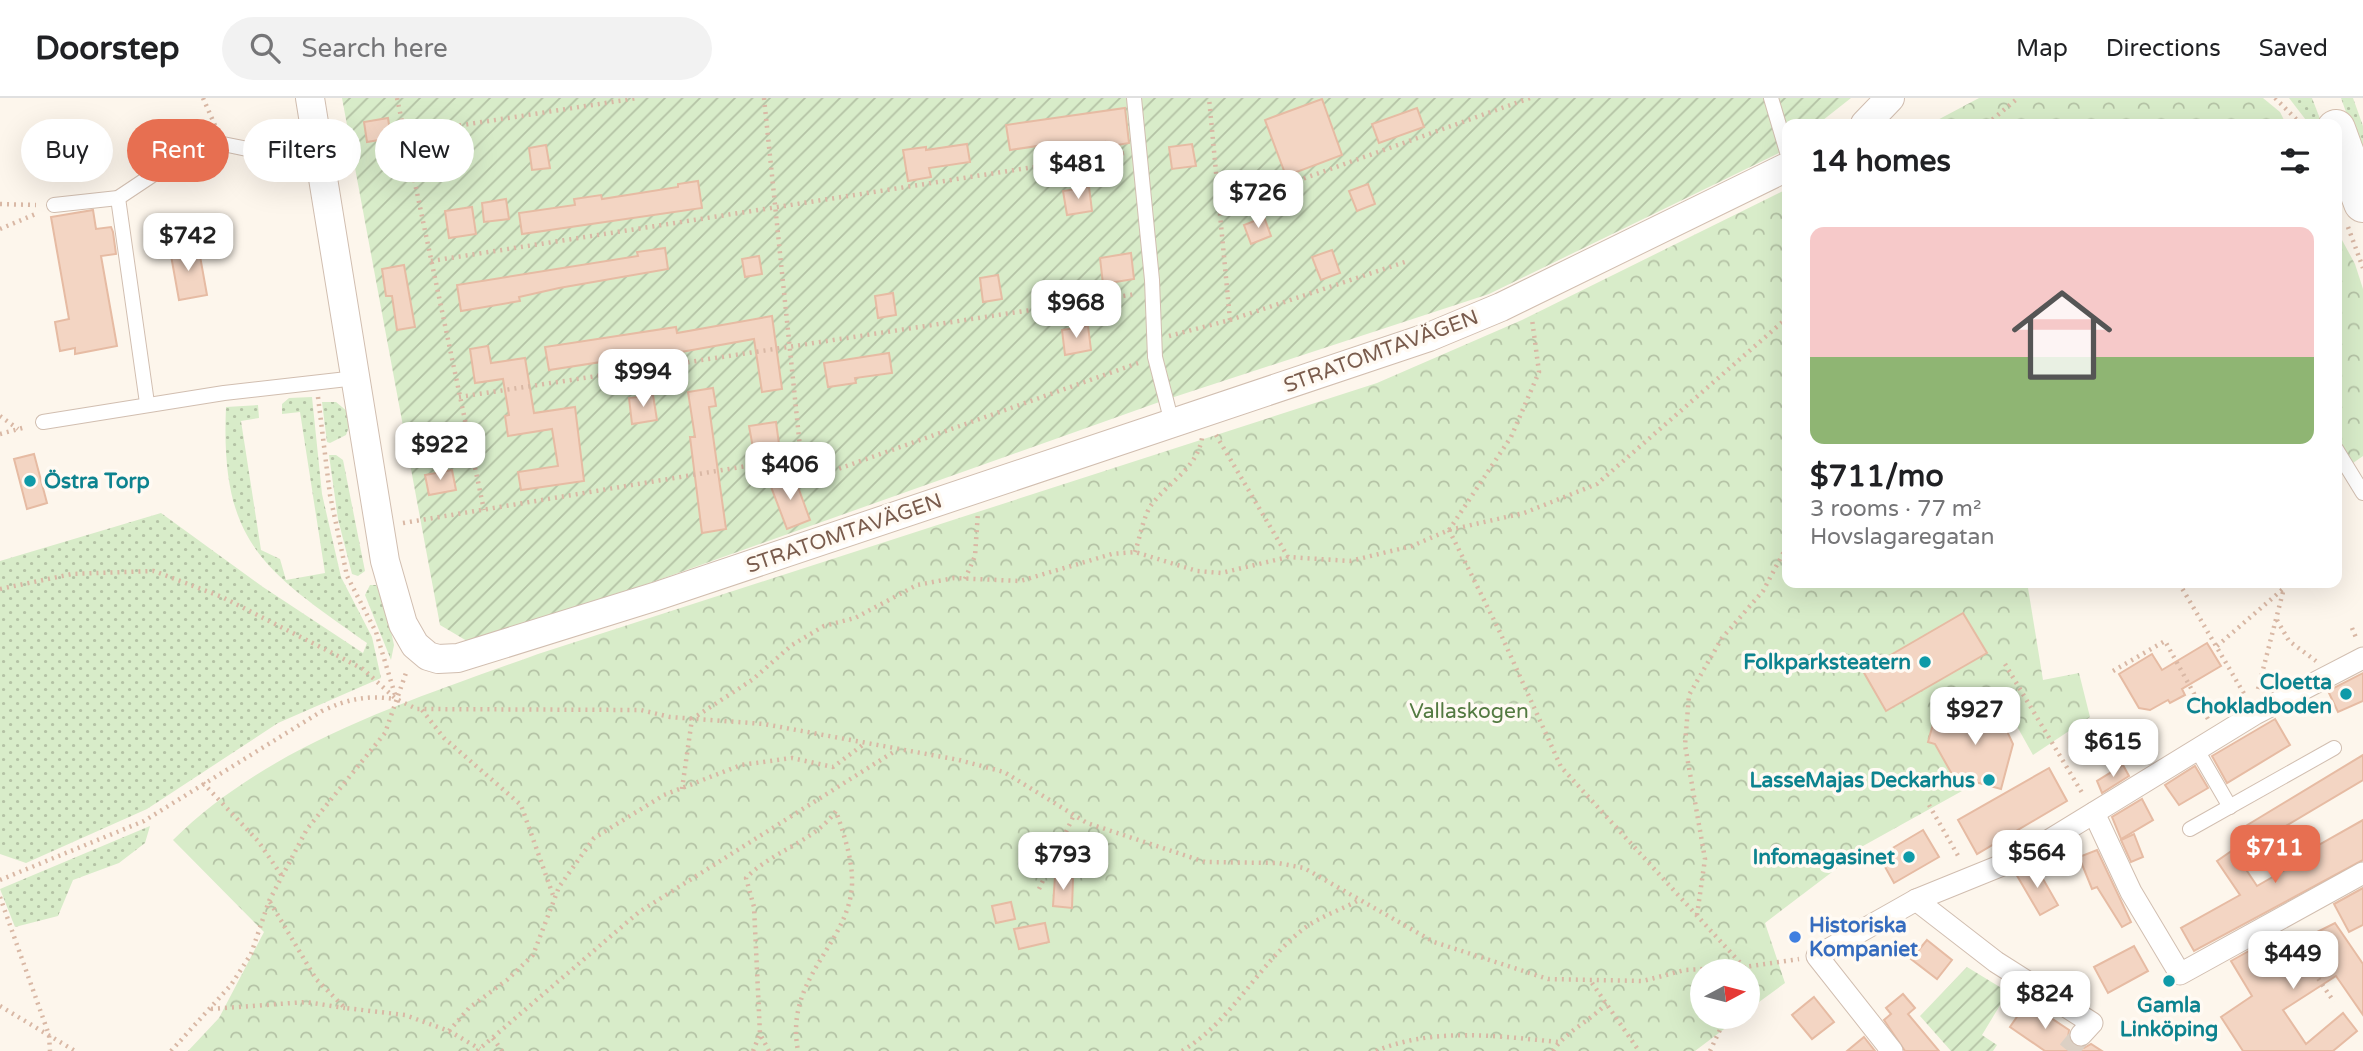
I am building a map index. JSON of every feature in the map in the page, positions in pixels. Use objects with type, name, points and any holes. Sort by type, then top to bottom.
[{"type":"main road","points":[[2325,98],[2332,119]]},
{"type":"main road","points":[[2342,158],[2354,212]]},
{"type":"street","name":"STRATOMTAVÄGEN","points":[[310,98],[314,119]]},
{"type":"street","points":[[1847,119],[1867,98]]},
{"type":"street","points":[[1870,119],[1890,98]]},
{"type":"street","name":"STRATOMTAVÄGEN","points":[[324,182],[379,527],[391,585],[403,624],[415,645],[428,656],[458,658],[657,596],[1429,337],[1529,294],[1782,169]]},
{"type":"street","points":[[1892,1051],[1817,956],[1916,900],[2022,857],[2255,715],[2363,658]]},
{"type":"street","points":[[2094,813],[2131,892],[2180,974],[2363,873]]},
{"type":"street","points":[[1916,900],[2086,1029]]},
{"type":"lane","points":[[1135,98],[1153,341],[1172,423]]},
{"type":"lane","points":[[1771,98],[1782,135]]},
{"type":"lane","points":[[54,205],[118,198],[142,182]]},
{"type":"lane","points":[[118,198],[147,403]]},
{"type":"lane","points":[[43,422],[147,403],[356,378]]},
{"type":"lane","points":[[2342,459],[2363,493]]},
{"type":"lane","points":[[2190,829],[2334,748]]},
{"type":"lane","points":[[2197,750],[2230,807]]},
{"type":"path","points":[[203,98],[212,119]]},
{"type":"path","points":[[397,98],[401,119]]},
{"type":"path","points":[[474,123],[638,98]]},
{"type":"path","points":[[764,98],[801,457],[806,473],[815,476],[824,474],[1155,356]]},
{"type":"path","points":[[1209,98],[1230,320]]},
{"type":"path","points":[[1218,209],[1530,98]]},
{"type":"path","points":[[1993,119],[2018,98]]},
{"type":"path","points":[[2274,98],[2296,119]]},
{"type":"path","points":[[431,261],[1139,151]]},
{"type":"path","points":[[414,182],[484,510]]},
{"type":"path","points":[[0,204],[54,205]]},
{"type":"path","points":[[0,229],[54,205]]},
{"type":"path","points":[[2354,212],[2363,268]]},
{"type":"path","points":[[1153,341],[1230,320],[1408,261]]},
{"type":"path","points":[[459,397],[1150,291]]},
{"type":"path","points":[[1448,530],[1511,437],[1539,372],[1529,294]]},
{"type":"path","points":[[681,789],[692,719],[752,680],[792,645],[824,626],[855,618],[918,585],[965,579],[1020,581],[1112,554],[1135,552],[1197,571],[1221,573],[1288,557],[1350,561],[1412,546],[1448,530],[1524,513],[1597,484],[1782,322]]},
{"type":"path","points":[[171,1051],[210,1009],[251,954],[269,901],[307,829],[385,733],[396,699],[376,632],[347,576],[330,495],[317,384]]},
{"type":"path","points":[[1135,552],[1150,506],[1185,471],[1200,449],[1206,412]]},
{"type":"path","points":[[1206,412],[1217,439],[1288,557]]},
{"type":"path","points":[[0,416],[18,429]]},
{"type":"path","points":[[0,435],[43,422]]},
{"type":"path","points":[[379,527],[801,457]]},
{"type":"path","points":[[965,579],[975,556],[979,530],[977,488]]},
{"type":"path","points":[[1448,530],[1498,628],[1561,767],[1734,959]]},
{"type":"path","points":[[1697,916],[1704,859],[1685,745],[1689,695],[1722,638],[1763,591],[1782,555]]},
{"type":"path","points":[[0,589],[72,574],[154,571],[222,597],[351,663],[396,699]]},
{"type":"path","points":[[2182,588],[2255,715]]},
{"type":"path","points":[[2217,646],[2284,588],[2257,692],[2255,715]]},
{"type":"path","points":[[2277,619],[2289,640],[2334,672]]},
{"type":"path","points":[[2113,671],[2165,641],[2218,737]]},
{"type":"path","points":[[2005,664],[2094,813]]},
{"type":"path","points":[[0,880],[145,821],[286,731],[350,698],[371,695],[396,699],[421,709],[641,710],[692,719],[764,724],[959,760],[1004,772],[1087,823],[1205,862],[1278,863],[1304,868],[1434,942],[1548,979],[1643,982],[1690,970]]},
{"type":"path","points":[[421,709],[444,738],[521,806],[554,898]]},
{"type":"path","points":[[449,1031],[469,1008],[507,980],[533,956],[554,898],[594,838],[664,795],[741,765],[792,758],[832,767],[864,744]]},
{"type":"path","points":[[210,1009],[306,1002],[405,1015],[449,1031],[478,1050],[639,912],[896,750]]},
{"type":"path","points":[[203,783],[258,841],[282,876]]},
{"type":"path","points":[[1929,805],[1971,878]]},
{"type":"path","points":[[753,1051],[760,1034],[754,907],[746,878],[757,867],[826,825],[836,811],[846,842],[852,886],[843,922],[820,957],[801,997],[796,1038],[798,1051]]},
{"type":"path","points":[[1039,889],[1074,815]]},
{"type":"path","points":[[0,897],[49,1035],[50,1051]]},
{"type":"path","points":[[1182,1051],[1200,1040],[1229,1012],[1263,970],[1303,929],[1359,900]]},
{"type":"path","points":[[269,901],[316,979],[345,1008]]},
{"type":"path","points":[[2278,920],[2334,1002]]},
{"type":"path","points":[[1760,966],[1817,956]]},
{"type":"path","points":[[1591,982],[1639,1051]]},
{"type":"path","points":[[1553,1051],[1558,1042],[1590,1021],[1606,1004]]},
{"type":"path","points":[[0,1006],[75,1051]]},
{"type":"path","points":[[1710,1051],[1720,1029]]},
{"type":"path","points":[[760,1034],[769,1051]]},
{"type":"path","points":[[1376,1051],[1395,1043],[1438,1037],[1486,1035],[1558,1042]]},
{"type":"path","points":[[492,1038],[502,1051]]},
{"type":"green space","points":[[342,98],[1851,98],[1824,119],[1782,119],[1782,151],[1489,294],[1165,400],[647,584],[467,641],[440,625],[358,182],[361,182],[361,119],[346,119]]},
{"type":"green space","points":[[1979,98],[2263,98],[2280,112],[2284,119],[1939,119]]},
{"type":"green space","points":[[2289,98],[2312,98],[2320,119],[2305,119]]},
{"type":"green space","points":[[2341,98],[2353,98],[2363,126],[2363,160]]},
{"type":"green space","name":"Vallaskogen","points":[[1782,191],[1782,588],[2028,588],[2043,680],[2079,673],[2090,717],[2033,755],[1995,687],[1931,723],[1962,791],[1845,856],[1840,866],[1765,923],[1785,983],[1760,1001],[1760,959],[1690,959],[1690,1029],[1724,1029],[1695,1051],[188,1051],[219,1018],[264,932],[173,840],[211,806],[298,751],[393,707],[538,654],[1377,383],[1522,320]]},
{"type":"green space","points":[[2342,240],[2355,264],[2363,289],[2363,456],[2353,463],[2342,447]]},
{"type":"green space","points":[[312,397],[322,494],[341,577],[372,637],[381,678],[278,723],[147,809],[26,863],[0,854],[0,561],[161,513],[263,587],[363,653],[367,643],[301,595],[276,572],[256,549],[241,523],[231,491],[226,453],[226,407],[258,405],[259,418],[241,421],[261,550],[280,559],[286,580],[325,573],[300,412],[282,414],[282,404],[289,398]]},
{"type":"green space","points":[[322,402],[336,402],[348,412],[351,421],[346,435],[330,443],[327,442]]},
{"type":"green space","points":[[329,455],[336,455],[343,460],[365,571],[358,576],[352,574],[338,519]]},
{"type":"green space","points":[[370,585],[376,585],[382,590],[394,645],[391,660],[365,595]]},
{"type":"green space","points":[[150,826],[145,843],[119,863],[73,880],[58,916],[15,927],[0,889]]},
{"type":"green space","points":[[1967,967],[2008,992],[1982,1035],[1997,1045],[1993,1051],[1951,1051],[1920,1016]]},
{"type":"building","points":[[1322,99],[1342,155],[1286,176],[1265,120]]},
{"type":"building","points":[[1125,108],[1129,143],[1106,147],[1105,142],[1059,149],[1058,143],[1010,150],[1006,125]]},
{"type":"building","points":[[1417,108],[1424,127],[1379,143],[1372,124]]},
{"type":"building","points":[[375,120],[375,141],[367,142],[364,122]]},
{"type":"building","points":[[967,144],[970,162],[929,168],[931,177],[908,181],[903,150],[926,147],[926,150]]},
{"type":"building","points":[[1192,144],[1196,166],[1172,169],[1169,147]]},
{"type":"building","points":[[546,145],[550,168],[532,170],[529,148]]},
{"type":"building","points":[[698,181],[702,208],[522,234],[519,213],[575,205],[574,199],[601,195],[602,199],[678,187],[678,184]]},
{"type":"building","points":[[1368,184],[1375,204],[1357,211],[1349,191]]},
{"type":"building","points":[[1089,187],[1092,211],[1067,215],[1063,191]]},
{"type":"building","points":[[506,199],[509,219],[484,222],[482,203]]},
{"type":"building","points":[[472,207],[476,234],[449,238],[445,211]]},
{"type":"building","points":[[93,210],[96,229],[111,227],[113,232],[116,254],[101,256],[117,346],[75,354],[75,348],[60,351],[55,322],[69,319],[51,217]]},
{"type":"building","points":[[1264,217],[1271,236],[1251,244],[1244,225]]},
{"type":"building","points":[[198,245],[207,295],[179,300],[170,250]]},
{"type":"building","points":[[665,248],[668,269],[559,288],[519,297],[520,301],[461,311],[457,285],[638,256],[637,252]]},
{"type":"building","points":[[1332,250],[1340,273],[1321,280],[1312,257]]},
{"type":"building","points":[[1131,253],[1134,279],[1103,284],[1100,258]]},
{"type":"building","points":[[759,256],[762,274],[745,277],[742,259]]},
{"type":"building","points":[[404,265],[415,327],[397,330],[392,296],[386,296],[382,269]]},
{"type":"building","points":[[998,275],[1002,299],[983,302],[980,278]]},
{"type":"building","points":[[893,293],[896,315],[878,318],[875,296]]},
{"type":"building","points":[[772,316],[782,389],[762,392],[754,339],[653,357],[653,354],[549,370],[545,347],[676,327],[677,333]]},
{"type":"building","points":[[1088,326],[1091,350],[1065,355],[1062,330]]},
{"type":"building","points":[[488,346],[491,363],[525,358],[534,413],[575,407],[584,481],[521,490],[518,472],[558,466],[552,429],[508,436],[505,416],[509,415],[503,379],[475,383],[470,349]]},
{"type":"building","points":[[889,353],[892,373],[855,378],[856,383],[828,387],[824,363]]},
{"type":"building","points":[[713,388],[716,406],[709,407],[726,529],[702,533],[690,437],[695,437],[688,392]]},
{"type":"building","points":[[653,395],[657,420],[632,424],[629,398]]},
{"type":"building","points":[[776,422],[779,444],[753,448],[749,426]]},
{"type":"building","points":[[451,424],[455,449],[434,452],[430,427]]},
{"type":"building","name":"Östra Torp","points":[[34,454],[47,503],[27,509],[14,459]]},
{"type":"building","points":[[452,470],[456,490],[429,495],[425,475]]},
{"type":"building","points":[[794,476],[810,520],[787,529],[770,484]]},
{"type":"building","name":"Folkparksteatern","points":[[1963,613],[1987,653],[1886,711],[1863,671]]},
{"type":"building","points":[[2207,643],[2221,666],[2182,689],[2185,695],[2170,703],[2168,700],[2150,710],[2139,708],[2119,674],[2152,654],[2162,670]]},
{"type":"building","name":"Cloetta Chokladboden","points":[[2363,673],[2363,701],[2338,712],[2328,691]]},
{"type":"building","points":[[1971,708],[2000,716],[2013,744],[2001,789],[1953,776],[1935,744],[1928,742],[1933,724],[1939,726]]},
{"type":"building","points":[[2275,719],[2290,745],[2227,783],[2212,756]]},
{"type":"building","points":[[2363,755],[2363,780],[2254,845],[2244,827]]},
{"type":"building","points":[[2123,765],[2129,776],[2102,793],[2097,781]]},
{"type":"building","points":[[2195,766],[2208,788],[2179,805],[2165,785]]},
{"type":"building","points":[[2049,768],[2067,801],[1977,854],[1958,820]]},
{"type":"building","points":[[2142,799],[2153,820],[2121,839],[2112,817]]},
{"type":"building","points":[[2363,820],[2363,860],[2194,951],[2181,928],[2240,895],[2217,861],[2233,850],[2257,886],[2304,859],[2301,855]]},
{"type":"building","name":"Infomagasinet","points":[[1923,830],[1939,857],[1894,883],[1879,856]]},
{"type":"building","points":[[2134,834],[2143,857],[2131,862],[2121,840]]},
{"type":"building","points":[[2097,850],[2131,922],[2122,927],[2097,887],[2092,889],[2079,857]]},
{"type":"building","points":[[2035,865],[2058,905],[2040,915],[2016,874]]},
{"type":"building","points":[[1055,876],[1073,879],[1072,908],[1053,906]]},
{"type":"building","points":[[2363,888],[2363,925],[2349,932],[2334,904]]},
{"type":"building","points":[[1011,902],[1015,919],[996,923],[992,906]]},
{"type":"building","points":[[1045,923],[1049,942],[1019,949],[1014,929]]},
{"type":"building","points":[[2335,923],[2363,964],[2363,1015],[2336,976],[2283,1010],[2306,1044],[2343,1013],[2357,1031],[2333,1051],[2243,1051],[2221,1017],[2252,996],[2231,961],[2279,934],[2287,947]]},
{"type":"building","points":[[1927,940],[1952,960],[1937,979],[1911,959]]},
{"type":"building","points":[[2134,946],[2148,971],[2108,993],[2094,967]]},
{"type":"building","points":[[1903,994],[1915,1008],[1908,1014],[1939,1051],[1905,1051],[1884,1020],[1891,1014],[1886,1008]]},
{"type":"building","points":[[1814,997],[1834,1022],[1812,1039],[1792,1015]]},
{"type":"building","points":[[2027,1002],[2069,1030],[2068,1038],[2073,1045],[2084,1048],[2091,1044],[2102,1051],[2045,1051],[2010,1027]]},
{"type":"building","points":[[1864,1037],[1875,1051],[1847,1051]]},
{"type":"tunnel","points":[[2068,1051],[2081,1035]]},
{"type":"place","name":"Östra Torp","points":[[30,481]]},
{"type":"place","name":"Folkparksteatern","points":[[1925,662]]},
{"type":"place","name":"Cloetta Chokladboden","points":[[2346,694]]},
{"type":"place","name":"LasseMajas Deckarhus","points":[[1989,780]]},
{"type":"place","name":"Infomagasinet","points":[[1909,857]]},
{"type":"place","name":"Historiska Kompaniet","points":[[1795,937]]},
{"type":"place","name":"Gamla Linköping","points":[[2169,981]]}]
